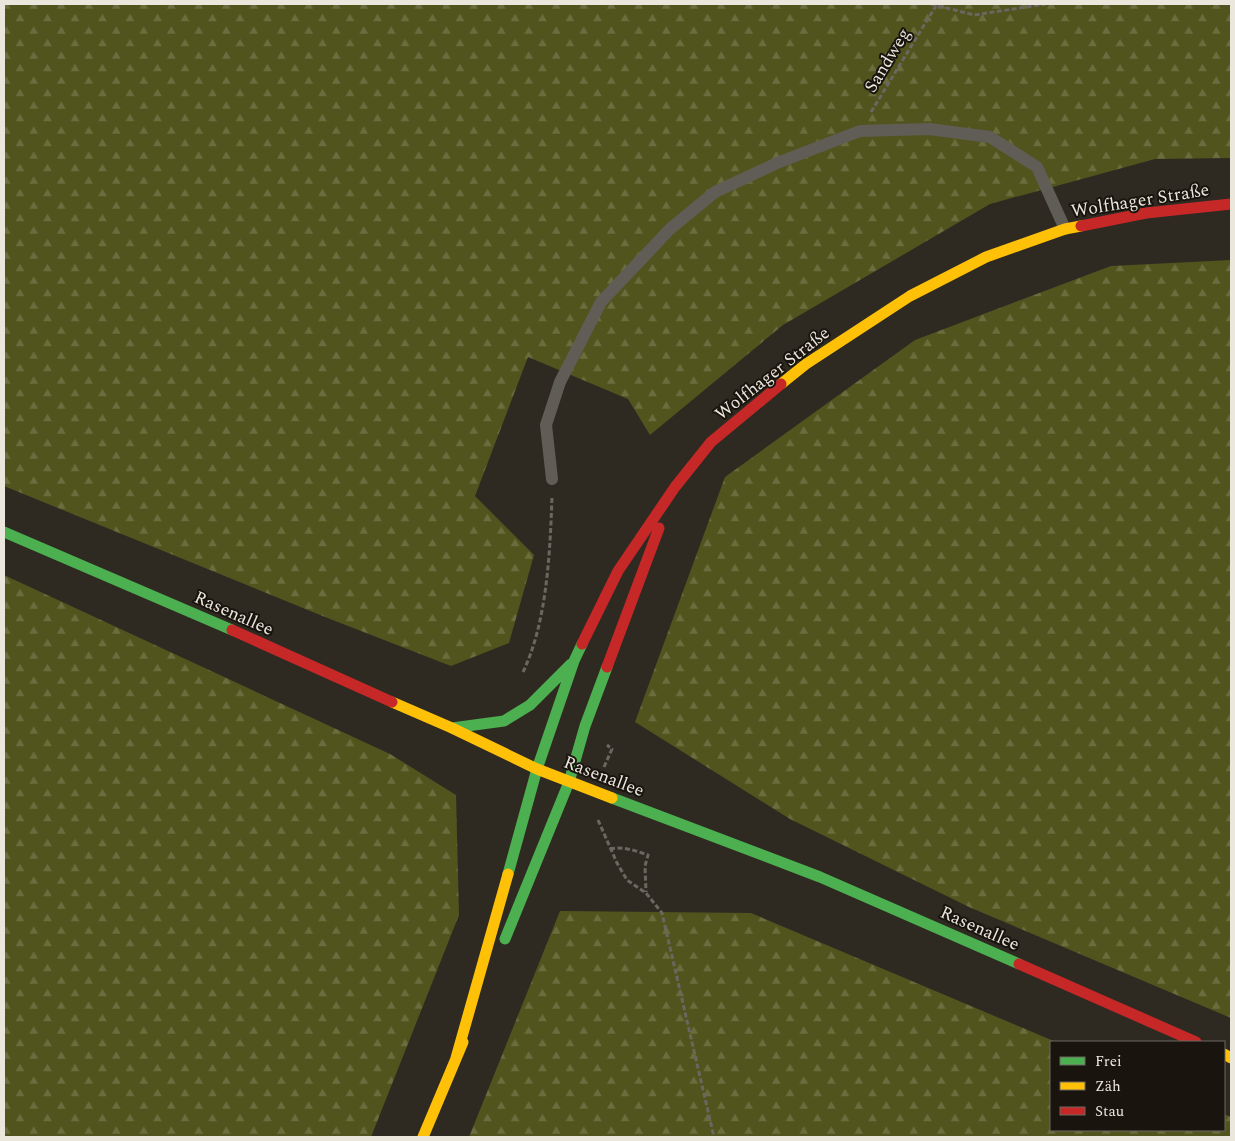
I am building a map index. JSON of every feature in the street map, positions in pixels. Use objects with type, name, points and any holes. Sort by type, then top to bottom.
[{"type":"main road","name":"Wolfhager Straße","points":[[456,1058],[537,769],[574,661],[618,570],[675,487],[711,442],[806,364],[910,296],[986,257],[1065,229],[1146,213],[1231,204]]},
{"type":"main road","points":[[502,948],[570,782],[585,726],[675,487]]},
{"type":"main road","name":"Rasenallee","points":[[4,532],[452,728],[537,769],[820,877],[1194,1041]]},
{"type":"main road","points":[[452,728],[504,721],[530,705],[574,661]]},
{"type":"main road","points":[[422,1137],[494,966]]},
{"type":"lane","points":[[552,479],[546,425],[560,382],[602,302],[670,229],[715,192],[777,163],[860,131],[929,129],[990,137],[1037,167],[1065,229]]},
{"type":"path","points":[[934,4],[974,15],[1046,4]]},
{"type":"path","name":"Sandweg","points":[[860,131],[934,4]]},
{"type":"path","points":[[598,824],[627,880],[646,893],[662,913],[714,1137]]},
{"type":"path","points":[[610,849],[630,849],[648,855],[645,866],[646,893]]},
{"type":"green space","points":[[4,4],[1231,4],[1231,158],[1155,159],[990,204],[783,325],[650,435],[628,399],[528,357],[475,496],[534,555],[509,643],[451,666],[325,617],[4,486]]},
{"type":"green space","points":[[1231,260],[1231,1018],[969,907],[790,819],[635,722],[725,477],[915,340],[1111,266]]},
{"type":"green space","points":[[4,575],[390,754],[456,795],[459,915],[371,1137],[4,1137]]},
{"type":"green space","points":[[560,911],[751,913],[1054,1041],[1050,1041],[1050,1131],[1225,1131],[1225,1114],[1231,1117],[1231,1137],[469,1137]]},
{"type":"traffic: fast","points":[[4,532],[232,630]]},
{"type":"traffic: fast","points":[[508,874],[537,769],[574,661],[582,644]]},
{"type":"traffic: fast","points":[[452,728],[504,721],[530,705],[571,664]]},
{"type":"traffic: fast","points":[[505,939],[569,782],[585,726],[607,667]]},
{"type":"traffic: fast","points":[[612,798],[820,877],[1019,964]]},
{"type":"traffic: slow","points":[[781,384],[806,364],[910,296],[986,257],[1065,229],[1081,226]]},
{"type":"traffic: slow","points":[[392,702],[452,728],[537,769],[612,798]]},
{"type":"traffic: slow","points":[[456,1058],[508,874]]},
{"type":"traffic: slow","points":[[423,1137],[463,1042]]},
{"type":"traffic: slow","points":[[1225,1055],[1231,1058]]},
{"type":"traffic: jam","points":[[1081,226],[1146,213],[1231,204]]},
{"type":"traffic: jam","points":[[582,644],[618,571],[675,487],[711,442],[781,384]]},
{"type":"traffic: jam","points":[[607,667],[659,528]]},
{"type":"traffic: jam","points":[[232,630],[392,702]]},
{"type":"traffic: jam","points":[[1019,964],[1194,1041]]}]
